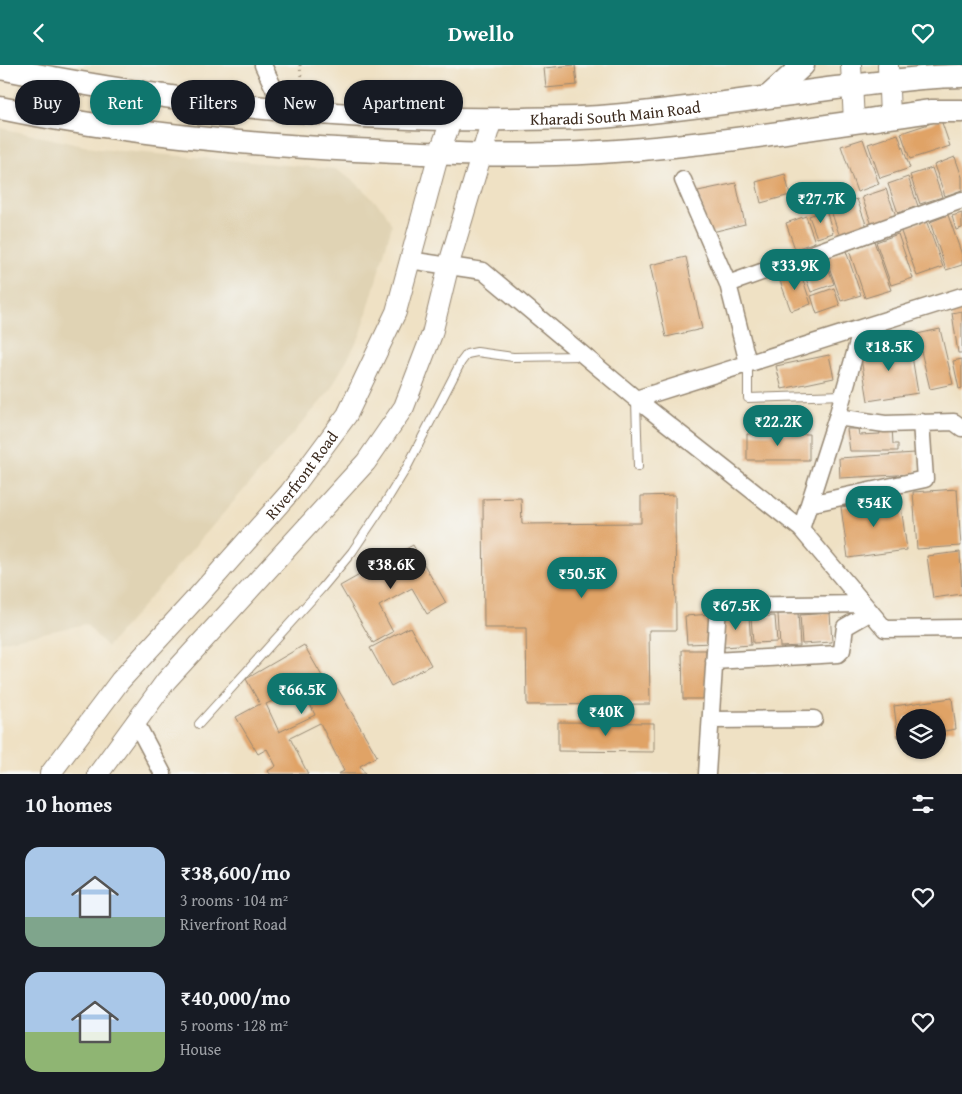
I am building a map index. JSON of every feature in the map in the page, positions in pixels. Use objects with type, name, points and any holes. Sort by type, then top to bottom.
[{"type":"main road","points":[[769,96],[803,65]]},
{"type":"main road","name":"Kharadi South Main Road","points":[[0,68],[41,71],[139,93],[265,108]]},
{"type":"main road","name":"Kharadi South Main Road","points":[[463,119],[598,117],[694,108],[769,96],[852,76],[889,73],[962,76]]},
{"type":"main road","points":[[0,108],[133,130],[256,145],[481,154],[600,152],[698,143],[932,111],[962,111]]},
{"type":"street","points":[[263,65],[273,80]]},
{"type":"street","points":[[889,73],[890,117]]},
{"type":"street","points":[[852,76],[854,121]]},
{"type":"street","points":[[98,774],[166,681],[366,461],[404,407],[432,334],[449,264],[492,119]]},
{"type":"street","name":"Riverfront Road","points":[[50,774],[120,681],[200,595],[290,492],[347,415],[396,312],[409,260],[450,125]]},
{"type":"street","points":[[682,180],[728,285],[748,363]]},
{"type":"street","points":[[728,285],[962,200]]},
{"type":"street","points":[[409,260],[449,264],[482,271],[636,399],[801,529],[885,629],[962,628]]},
{"type":"street","points":[[636,399],[962,296]]},
{"type":"street","points":[[801,529],[837,417],[862,328]]},
{"type":"street","points":[[837,417],[885,424],[954,422],[962,428]]},
{"type":"street","points":[[809,504],[925,479],[921,422]]},
{"type":"street","points":[[706,774],[718,606],[867,608]]},
{"type":"street","points":[[714,661],[838,654],[842,650],[845,627],[867,608]]},
{"type":"street","points":[[710,720],[814,719]]},
{"type":"street","points":[[135,721],[163,774]]},
{"type":"lane","points":[[199,724],[322,588],[352,552],[390,496],[467,354],[477,352],[513,357],[582,355]]},
{"type":"lane","points":[[748,363],[748,398],[843,395]]},
{"type":"lane","points":[[636,399],[638,467]]},
{"type":"path","points":[[298,80],[300,65]]},
{"type":"shaded area","points":[[0,128],[98,149],[335,169],[354,181],[384,210],[392,225],[361,334],[329,392],[107,647],[86,624],[0,642]]},
{"type":"building","points":[[575,65],[577,85],[546,88],[544,68]]},
{"type":"building","points":[[941,120],[950,146],[910,159],[901,133]]},
{"type":"building","points":[[898,134],[910,168],[880,178],[868,144]]},
{"type":"building","points":[[863,139],[879,184],[857,192],[841,146]]},
{"type":"building","points":[[955,157],[962,177],[962,190],[945,196],[934,165]]},
{"type":"building","points":[[932,168],[942,197],[920,204],[910,175]]},
{"type":"building","points":[[785,174],[790,195],[761,203],[756,182]]},
{"type":"building","points":[[908,177],[918,206],[898,213],[888,184]]},
{"type":"building","points":[[736,183],[745,224],[708,233],[698,191]]},
{"type":"building","points":[[886,189],[896,216],[872,225],[862,197]]},
{"type":"building","points":[[857,199],[867,227],[840,237],[830,208]]},
{"type":"building","points":[[826,210],[833,233],[817,238],[809,216]]},
{"type":"building","points":[[962,213],[962,228],[956,230],[952,216]]},
{"type":"building","points":[[948,215],[962,255],[962,265],[946,270],[930,222]]},
{"type":"building","points":[[806,216],[815,242],[795,249],[786,223]]},
{"type":"building","points":[[926,220],[943,267],[917,276],[900,229]]},
{"type":"building","points":[[898,234],[913,278],[891,285],[876,242]]},
{"type":"building","points":[[874,241],[891,290],[865,298],[849,250]]},
{"type":"building","points":[[846,251],[861,295],[841,301],[826,258]]},
{"type":"building","points":[[686,257],[702,329],[666,337],[650,265]]},
{"type":"building","points":[[825,260],[834,284],[811,292],[802,268]]},
{"type":"building","points":[[800,271],[811,304],[791,311],[779,278]]},
{"type":"building","points":[[834,288],[840,306],[817,314],[811,296]]},
{"type":"building","points":[[962,311],[962,353],[958,353],[952,313]]},
{"type":"building","points":[[940,329],[953,384],[930,389],[917,334]]},
{"type":"building","points":[[910,344],[918,393],[868,401],[860,352]]},
{"type":"building","points":[[829,355],[834,378],[782,389],[776,366]]},
{"type":"building","points":[[962,359],[962,388],[959,389],[953,361]]},
{"type":"building","points":[[879,427],[892,427],[893,444],[898,444],[898,451],[850,451],[847,429],[858,429],[859,435],[880,434]]},
{"type":"building","points":[[747,434],[809,434],[809,460],[747,460]]},
{"type":"building","points":[[915,453],[916,474],[840,478],[839,458]]},
{"type":"building","points":[[957,489],[961,546],[917,549],[913,492]]},
{"type":"building","points":[[675,495],[676,630],[649,630],[650,704],[527,705],[526,628],[484,628],[483,499],[521,498],[522,524],[641,523],[641,496]]},
{"type":"building","points":[[900,499],[907,550],[848,558],[841,507]]},
{"type":"building","points":[[413,545],[446,603],[427,614],[412,588],[379,606],[393,632],[373,643],[340,586]]},
{"type":"building","points":[[960,552],[962,594],[933,598],[927,556]]},
{"type":"building","points":[[798,613],[800,646],[780,647],[778,614]]},
{"type":"building","points":[[830,613],[832,642],[802,644],[800,615]]},
{"type":"building","points":[[711,614],[713,643],[687,644],[685,616]]},
{"type":"building","points":[[749,616],[751,645],[724,647],[722,618]]},
{"type":"building","points":[[775,616],[777,642],[753,643],[751,617]]},
{"type":"building","points":[[410,627],[431,665],[391,686],[370,648]]},
{"type":"building","points":[[304,645],[326,683],[332,679],[377,756],[360,766],[365,774],[338,774],[344,771],[320,723],[290,738],[308,774],[270,774],[268,771],[276,766],[267,749],[258,754],[236,717],[260,704],[246,679]],"holes":[[[302,687],[315,715],[279,732],[266,704]]]},
{"type":"building","points":[[682,650],[706,650],[707,699],[683,699]]},
{"type":"building","points":[[952,698],[956,729],[946,731],[946,709],[896,709],[896,722],[894,706]]},
{"type":"building","points":[[558,722],[654,723],[654,752],[558,751]]}]
